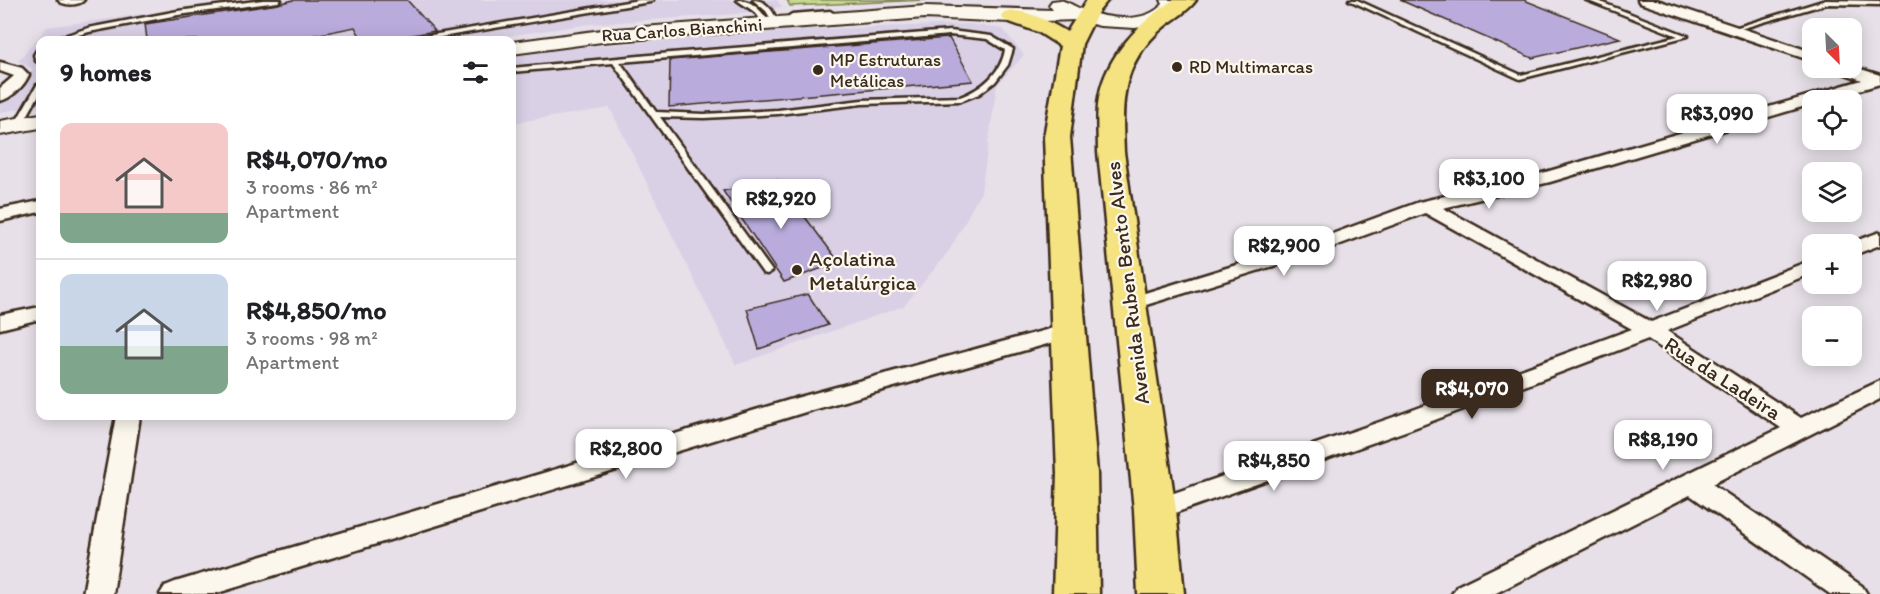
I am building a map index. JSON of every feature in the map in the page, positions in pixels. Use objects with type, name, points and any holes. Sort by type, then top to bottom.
[{"type":"main road","points":[[1076,594],[1077,473],[1057,137],[1076,26],[1098,0]]},
{"type":"main road","name":"Avenida Ruben Bento Alves","points":[[1161,594],[1155,510],[1111,152],[1112,93],[1124,61],[1137,42],[1149,26],[1175,4]]},
{"type":"main road","points":[[1011,16],[1045,28],[1076,26]]},
{"type":"street","points":[[65,0],[78,0]]},
{"type":"street","name":"Rua Carlos Bianchini","points":[[920,13],[996,0]]},
{"type":"street","points":[[1011,16],[1022,7],[1041,0]]},
{"type":"street","points":[[1057,0],[1058,5],[1076,26]]},
{"type":"street","points":[[1644,0],[1802,54]]},
{"type":"street","name":"Rua Carlos Bianchini","points":[[516,47],[602,36],[920,13],[1011,16],[1076,26],[1122,23],[1156,18],[1175,4]]},
{"type":"street","points":[[0,66],[17,71],[22,75],[19,81],[0,96]]},
{"type":"street","points":[[1862,76],[1878,82]]},
{"type":"street","points":[[1129,304],[1312,248],[1425,206],[1544,178],[1878,82]]},
{"type":"street","name":"Rua da Ladeira","points":[[1425,206],[1651,331],[1799,428]]},
{"type":"street","points":[[0,215],[36,208]]},
{"type":"street","points":[[1862,245],[1880,238]]},
{"type":"street","points":[[1155,510],[1378,433],[1651,331],[1802,270]]},
{"type":"street","points":[[0,322],[36,314]]},
{"type":"street","points":[[175,594],[804,404],[1068,331]]},
{"type":"street","points":[[1467,594],[1880,389]]},
{"type":"street","points":[[99,594],[127,420]]},
{"type":"street","points":[[1691,482],[1852,594]]},
{"type":"lane","points":[[68,36],[88,30],[178,13],[278,0]]},
{"type":"lane","points":[[438,36],[650,0]]},
{"type":"lane","points":[[740,0],[772,22]]},
{"type":"lane","points":[[1352,0],[1520,77],[1685,36],[1589,0]]},
{"type":"lane","points":[[747,4],[756,1],[769,10],[772,22]]},
{"type":"lane","points":[[1731,30],[1826,2],[1880,3]]},
{"type":"lane","points":[[516,70],[950,33],[989,37],[1009,49],[1009,56],[996,76],[974,94],[961,99],[862,102],[778,112],[704,116],[654,114]]},
{"type":"lane","points":[[615,60],[767,271]]},
{"type":"lane","points":[[20,125],[36,100]]},
{"type":"shaded area","points":[[250,0],[777,0],[782,7],[737,14],[590,24],[508,36],[39,36],[47,27]]},
{"type":"shaded area","points":[[968,24],[1003,29],[1024,55],[997,85],[981,192],[949,251],[904,306],[736,365],[610,108],[516,122],[516,56],[558,49],[791,30]]},
{"type":"shaded area","points":[[36,40],[36,107],[0,112],[0,105],[33,69],[18,61]]},
{"type":"green space","points":[[787,0],[926,0],[790,6]]},
{"type":"building","points":[[293,0],[407,0],[435,31],[407,36],[360,36],[355,27],[310,36],[146,36],[145,24]]},
{"type":"building","points":[[1400,0],[1524,0],[1620,38],[1532,58]]},
{"type":"building","name":"MP Estruturas Metálicas","points":[[949,38],[973,81],[669,107],[670,60]]},
{"type":"building","name":"Açolatina Metalúrgica","points":[[777,180],[839,262],[784,282],[723,191]]},
{"type":"building","points":[[808,294],[828,325],[759,349],[747,309]]},
{"type":"place","name":"RD Multimarcas","points":[[1177,67]]},
{"type":"place","name":"MP Estruturas Metálicas","points":[[818,70]]},
{"type":"place","name":"Açolatina Metalúrgica","points":[[797,270]]}]
